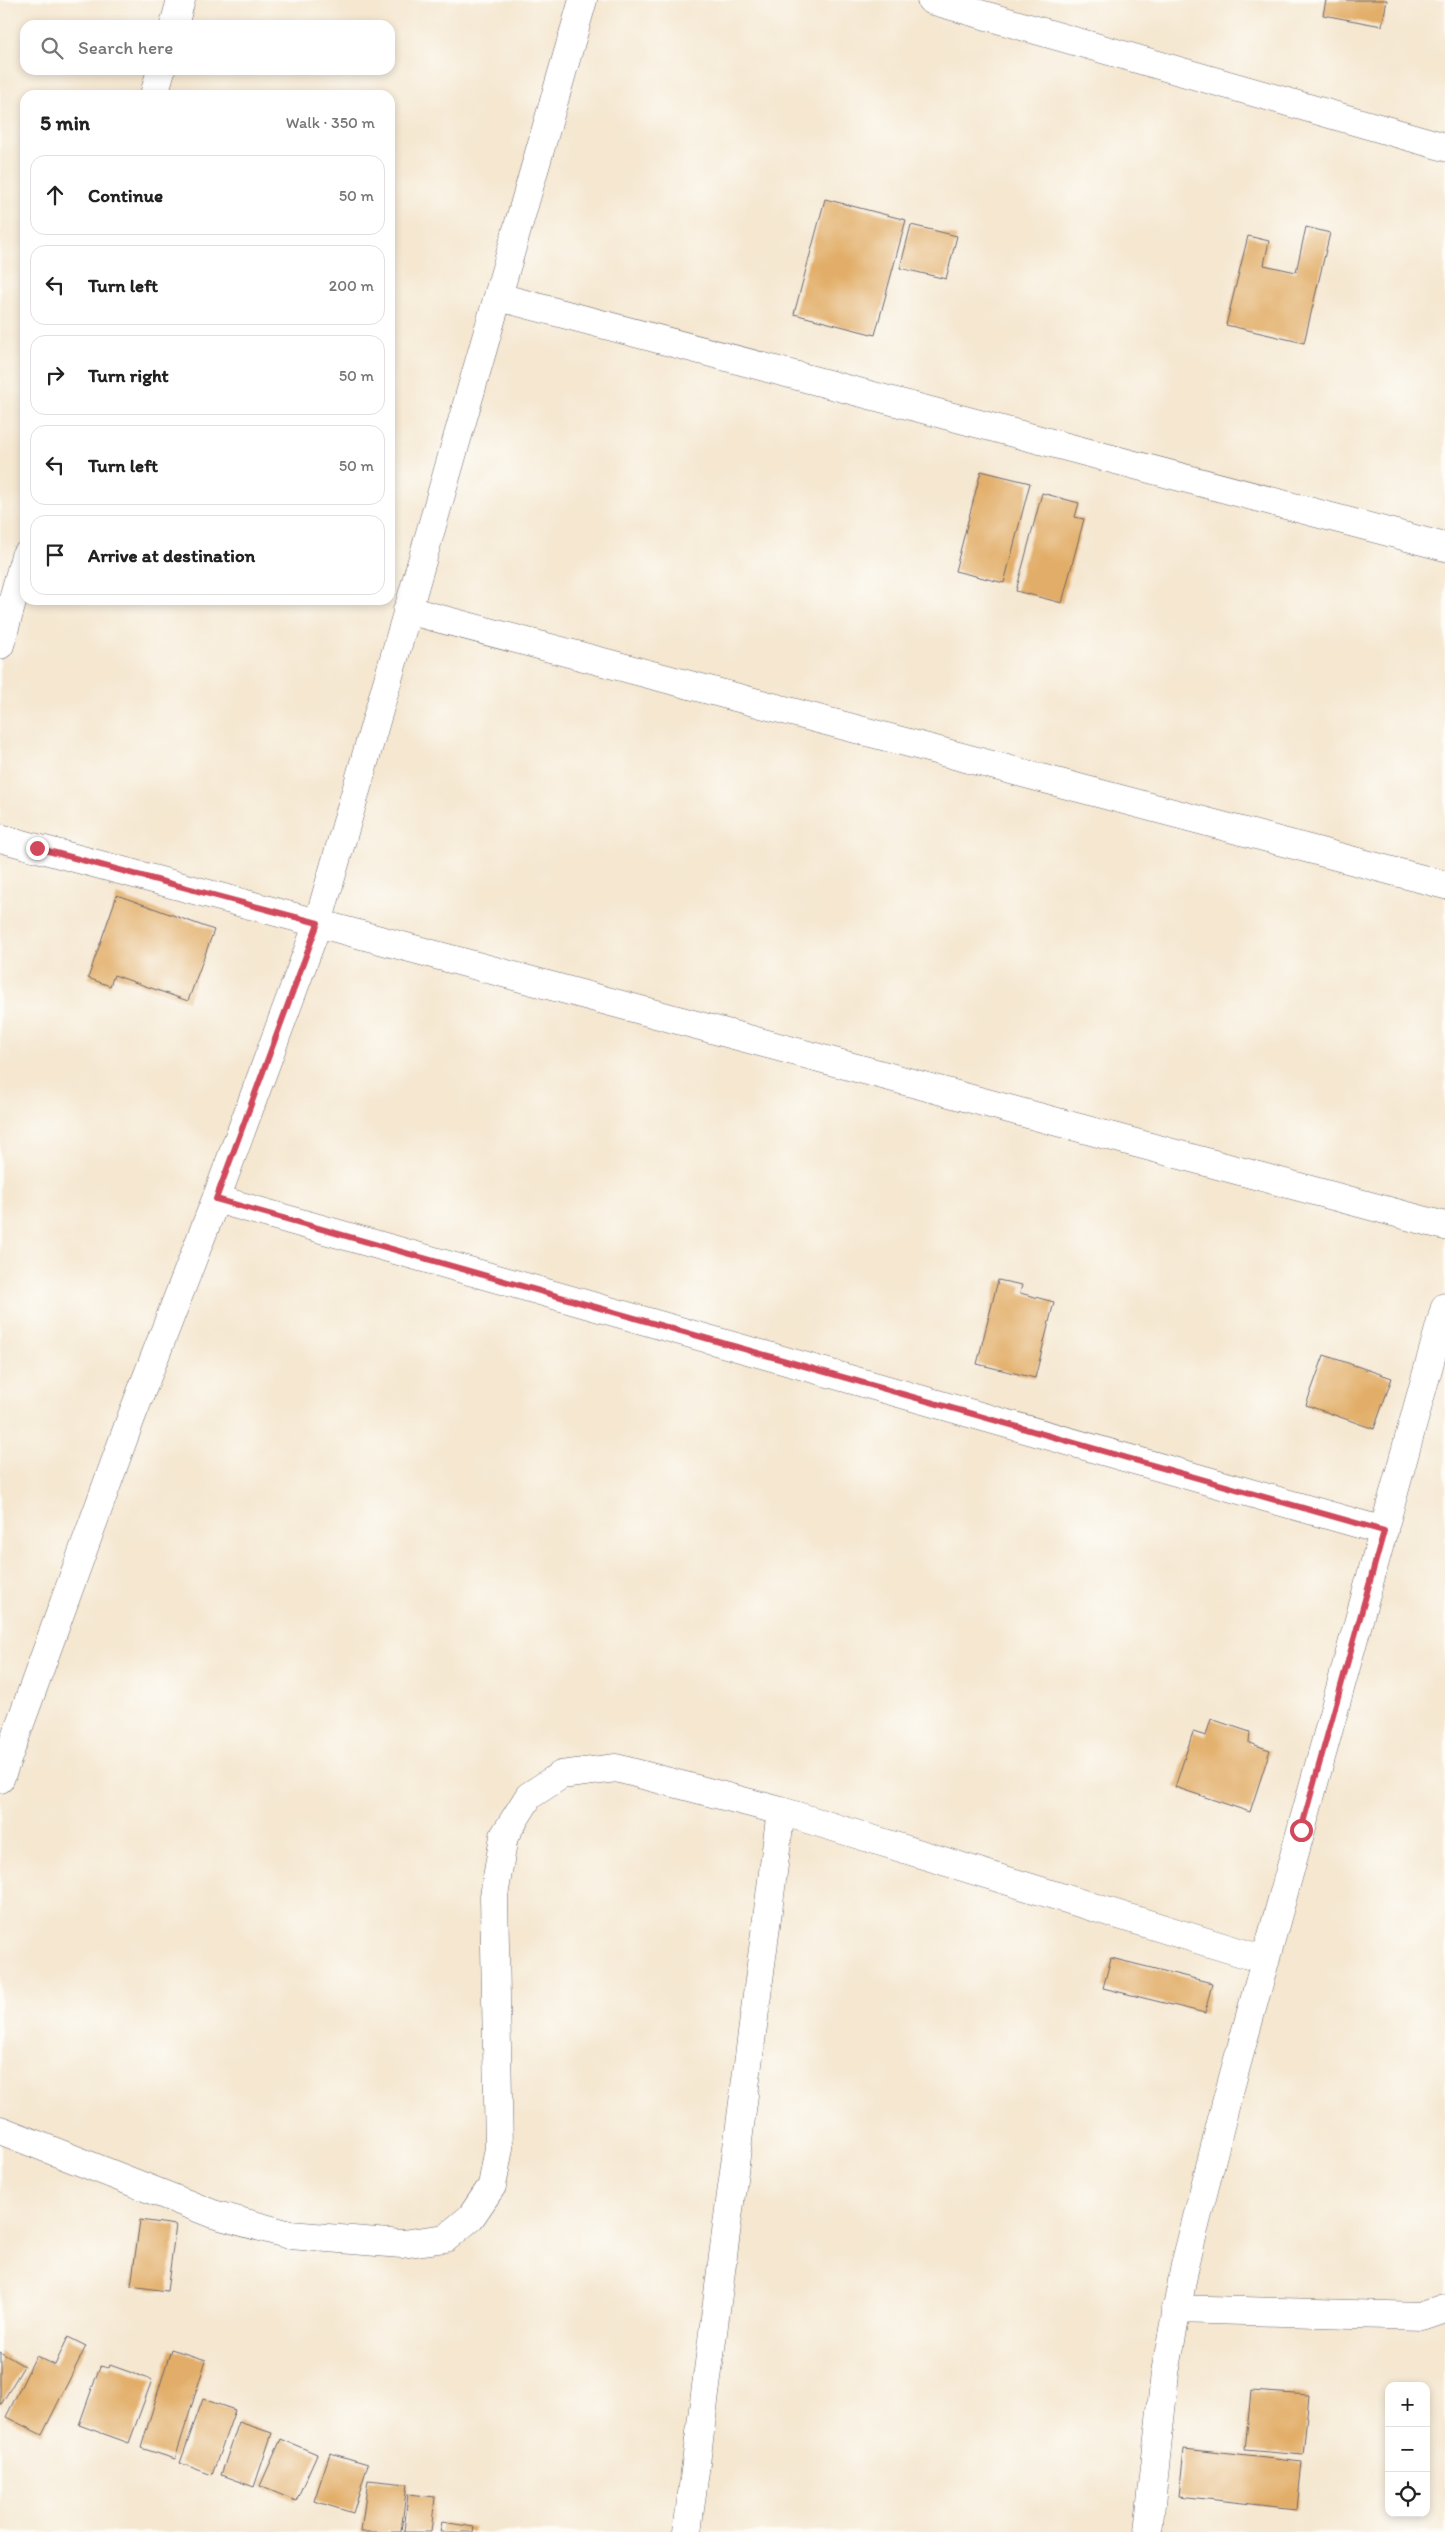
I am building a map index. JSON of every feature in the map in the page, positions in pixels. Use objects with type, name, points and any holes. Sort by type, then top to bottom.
[{"type":"street","points":[[175,20],[181,0]]},
{"type":"street","points":[[0,1779],[131,1418],[216,1199],[318,923],[583,0]]},
{"type":"street","points":[[931,0],[1445,147]]},
{"type":"street","points":[[155,90],[160,75]]},
{"type":"street","points":[[499,297],[1445,547]]},
{"type":"street","points":[[0,645],[20,574]]},
{"type":"street","points":[[408,610],[1445,885]]},
{"type":"street","points":[[0,838],[1445,1226]]},
{"type":"street","points":[[216,1199],[1384,1531]]},
{"type":"street","points":[[1148,2532],[1165,2373],[1185,2265],[1226,2103],[1445,1307]]},
{"type":"street","points":[[0,2130],[212,2214],[290,2234],[402,2244],[446,2238],[471,2217],[492,2186],[499,2148],[494,1896],[504,1836],[530,1796],[561,1774],[616,1768],[781,1811],[1265,1960]]},
{"type":"street","points":[[687,2532],[781,1811]]},
{"type":"street","points":[[1176,2309],[1422,2316],[1445,2308]]},
{"type":"building","points":[[1326,0],[1387,0],[1382,26],[1323,15]]},
{"type":"building","points":[[825,199],[906,220],[875,335],[794,314]]},
{"type":"building","points":[[911,225],[957,236],[946,279],[900,268]]},
{"type":"building","points":[[1306,227],[1330,233],[1304,343],[1226,325],[1248,236],[1269,241],[1264,265],[1296,272]]},
{"type":"building","points":[[981,471],[1030,483],[1004,583],[955,571]]},
{"type":"building","points":[[1042,493],[1079,503],[1075,517],[1084,519],[1062,603],[1016,591]]},
{"type":"building","points":[[117,895],[214,930],[188,1001],[114,975],[110,986],[88,978]]},
{"type":"building","points":[[998,1280],[1022,1285],[1020,1293],[1054,1302],[1035,1378],[977,1364]]},
{"type":"building","points":[[1324,1355],[1392,1378],[1374,1429],[1306,1405]]},
{"type":"building","points":[[1211,1719],[1250,1732],[1249,1743],[1270,1750],[1250,1812],[1175,1787],[1193,1732],[1206,1736]]},
{"type":"building","points":[[1111,1958],[1212,1983],[1205,2013],[1103,1988]]},
{"type":"building","points":[[140,2220],[176,2225],[167,2291],[131,2286]]},
{"type":"building","points":[[68,2337],[86,2346],[42,2435],[6,2417],[36,2356],[55,2365]]},
{"type":"building","points":[[171,2349],[206,2360],[175,2459],[141,2448]]},
{"type":"building","points":[[0,2352],[24,2366],[0,2406]]},
{"type":"building","points":[[110,2365],[152,2380],[129,2443],[79,2425],[100,2366],[109,2368]]},
{"type":"building","points":[[1251,2391],[1309,2395],[1303,2455],[1245,2450]]},
{"type":"building","points":[[203,2399],[235,2410],[212,2475],[180,2463]]},
{"type":"building","points":[[239,2422],[272,2433],[254,2487],[221,2475]]},
{"type":"building","points":[[281,2439],[317,2454],[296,2501],[260,2486]]},
{"type":"building","points":[[1184,2449],[1302,2462],[1297,2509],[1179,2496]]},
{"type":"building","points":[[330,2453],[368,2464],[353,2513],[314,2501]]},
{"type":"building","points":[[368,2480],[407,2484],[401,2532],[361,2532]]},
{"type":"building","points":[[408,2494],[435,2497],[431,2532],[404,2532]]},
{"type":"building","points":[[442,2522],[474,2527],[473,2532],[440,2532]]},
{"type":"route","points":[[37,848],[318,923],[216,1199],[1384,1531],[1301,1830]]}]
